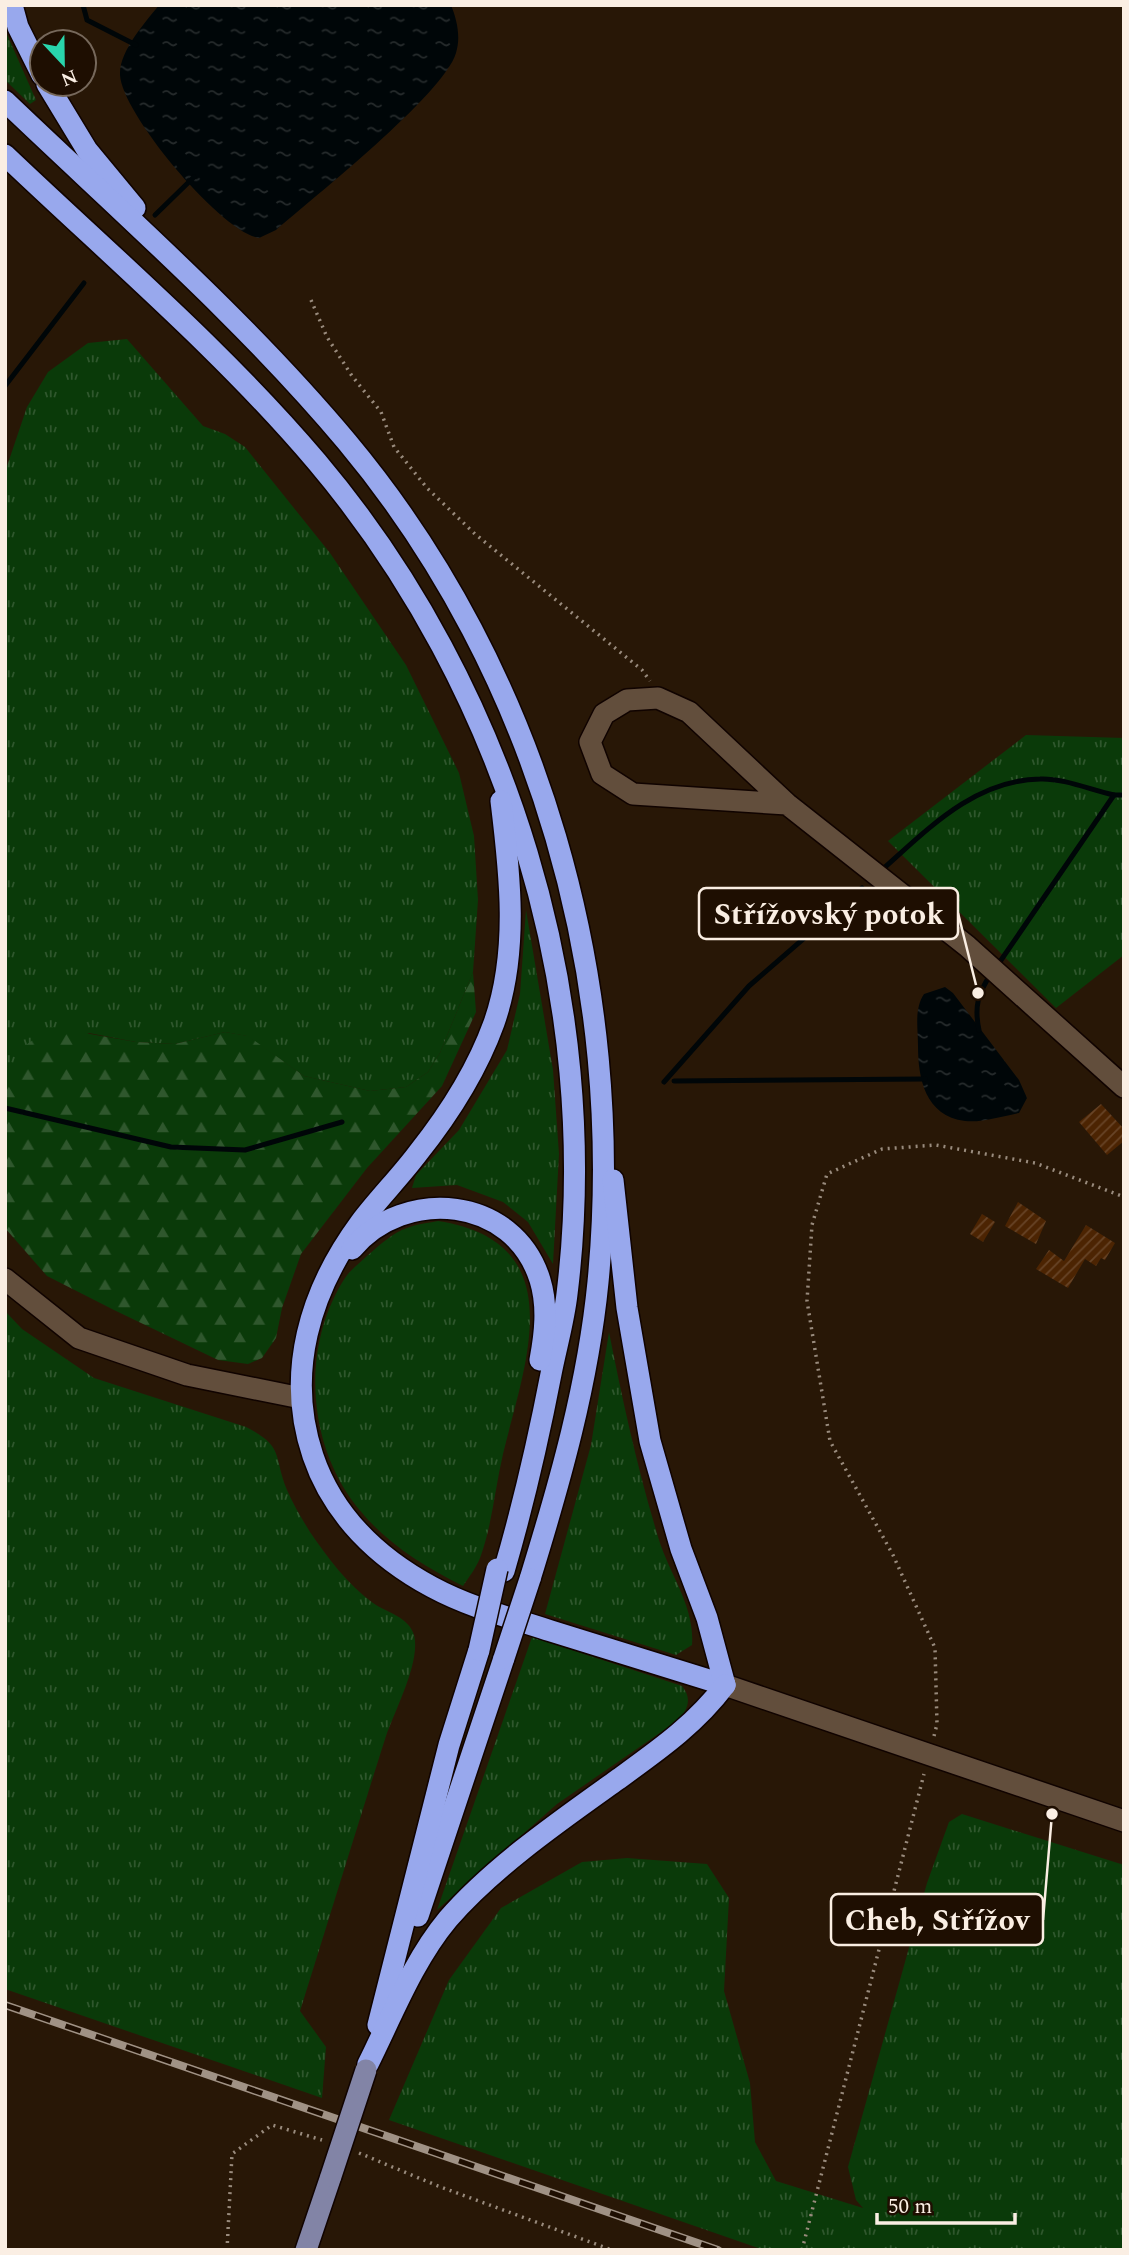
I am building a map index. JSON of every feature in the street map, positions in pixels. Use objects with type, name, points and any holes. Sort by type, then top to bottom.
[{"type":"highway","points":[[12,5],[28,46]]},
{"type":"highway","points":[[55,98],[87,150],[206,292]]},
{"type":"highway","points":[[5,101],[206,292],[348,443],[419,544],[490,667],[513,714],[570,884],[590,991],[628,1308],[650,1441],[681,1549],[708,1618],[724,1685],[704,1713],[556,1825],[500,1871],[449,1919],[422,1956],[367,2067]]},
{"type":"highway","points":[[5,155],[210,348],[318,464],[419,606],[457,678],[517,817],[539,895],[562,998],[572,1099],[567,1295],[524,1500],[500,1570]]},
{"type":"highway","points":[[5,172],[52,200]]},
{"type":"highway","points":[[497,768],[510,906],[508,958],[495,1021],[482,1052],[443,1120],[361,1221],[331,1266],[316,1303],[302,1350],[300,1398],[316,1464],[338,1507],[382,1555],[407,1573],[468,1603],[724,1685]]},
{"type":"highway","points":[[367,2067],[530,1579],[575,1422],[590,1345],[602,1218],[602,1102]]},
{"type":"highway","points":[[316,1303],[360,1241],[401,1213],[424,1207],[447,1206],[485,1217],[504,1228],[532,1262],[545,1298],[543,1347],[500,1570],[446,1758],[367,2067]]},
{"type":"main road","points":[[306,2250],[367,2067]]},
{"type":"street","points":[[787,804],[633,794],[602,774],[590,743],[604,714],[627,699],[659,698],[689,712],[787,804],[967,946],[1005,983],[1124,1087]]},
{"type":"street","points":[[5,1279],[79,1338],[187,1375],[300,1398]]},
{"type":"street","points":[[724,1685],[1124,1821]]},
{"type":"path","points":[[311,300],[327,337],[352,376],[381,412],[402,459],[475,534],[642,670],[659,698]]},
{"type":"path","points":[[802,2250],[937,1724],[935,1648],[893,1555],[830,1441],[807,1301],[812,1225],[827,1174],[882,1149],[936,1145],[1035,1163],[1124,1197]]},
{"type":"path","points":[[227,2250],[232,2154],[272,2125],[329,2143]]},
{"type":"path","points":[[353,2151],[438,2186],[612,2250]]},
{"type":"green space","points":[[5,30],[28,82],[28,98],[36,100],[30,104],[5,80]]},
{"type":"green space","points":[[127,339],[203,426],[225,434],[245,447],[330,553],[406,665],[459,773],[474,836],[478,900],[473,972],[440,1053],[428,1072],[406,1087],[370,1091],[304,1076],[247,1036],[225,1032],[175,1044],[136,1042],[89,1033],[5,1079],[5,472],[27,407],[48,372],[88,343]]},
{"type":"green space","points":[[1026,735],[1124,738],[1124,955],[1056,1008],[888,841]]},
{"type":"green space","points":[[526,910],[553,1070],[559,1154],[553,1264],[528,1222],[503,1202],[457,1185],[412,1188],[416,1175],[459,1130],[507,1050],[520,994]]},
{"type":"green space","points":[[473,972],[476,1012],[442,1086],[367,1168],[301,1254],[282,1308],[276,1338],[262,1358],[248,1364],[218,1360],[114,1310],[47,1276],[5,1228],[5,1079],[26,1045],[50,1027],[136,1042],[175,1044],[225,1032],[248,1036],[304,1076],[370,1091],[406,1087],[428,1072],[440,1053]]},
{"type":"green space","points":[[438,1221],[481,1233],[509,1253],[524,1280],[530,1311],[528,1346],[488,1533],[478,1562],[463,1586],[401,1549],[362,1513],[351,1499],[336,1474],[325,1447],[315,1389],[322,1331],[331,1304],[345,1278],[368,1255],[397,1233]]},
{"type":"green space","points":[[5,1311],[22,1329],[94,1378],[246,1427],[267,1441],[276,1453],[292,1501],[310,1532],[338,1570],[373,1603],[407,1623],[414,1635],[411,1672],[386,1736],[300,2011],[326,2047],[322,2098],[5,1989]]},
{"type":"green space","points":[[609,1332],[631,1437],[651,1514],[690,1617],[692,1645],[676,1655],[545,1614],[591,1445]]},
{"type":"green space","points":[[532,1637],[682,1686],[688,1699],[687,1707],[680,1719],[557,1804],[437,1910]]},
{"type":"green space","points":[[962,1814],[1124,1865],[1124,2250],[764,2250],[389,2120],[449,1980],[501,1908],[582,1862],[627,1858],[707,1864],[729,1898],[724,1991],[750,2083],[755,2142],[776,2181],[863,2208],[856,2200],[848,2167],[927,1883],[949,1822]]},
{"type":"water","points":[[159,5],[451,5],[458,29],[458,41],[456,53],[446,71],[404,119],[276,230],[259,238],[242,231],[199,194],[155,142],[125,93],[120,75],[124,56]]},
{"type":"water","points":[[945,987],[953,993],[1019,1080],[1027,1098],[1019,1113],[965,1121],[951,1118],[941,1112],[926,1094],[918,1058],[918,1012],[924,994]]},
{"type":"building","points":[[1101,1104],[1124,1129],[1124,1141],[1107,1155],[1079,1122]]},
{"type":"building","points":[[1018,1202],[1046,1221],[1036,1244],[1005,1226]]},
{"type":"building","points":[[982,1214],[995,1222],[983,1242],[970,1234]]},
{"type":"building","points":[[1086,1225],[1115,1243],[1105,1260],[1101,1258],[1096,1266],[1085,1259],[1068,1288],[1036,1269],[1049,1250],[1064,1261]]},
{"type":"waterway","points":[[83,5],[87,20],[136,45]]},
{"type":"waterway","points":[[155,215],[194,177]]},
{"type":"waterway","points":[[5,386],[84,283]]},
{"type":"waterway","points":[[884,868],[954,809],[974,797],[1016,781],[1049,779],[1114,795]]},
{"type":"waterway","points":[[997,966],[1114,795],[1124,795]]},
{"type":"waterway","points":[[664,1082],[749,986],[862,888]]},
{"type":"waterway","points":[[979,1030],[978,1000],[991,974]]},
{"type":"waterway","points":[[674,1081],[925,1079]]},
{"type":"waterway","points":[[5,1108],[171,1147],[245,1150],[342,1122]]},
{"type":"railway","points":[[5,2005],[718,2250]]},
{"type":"place","name":"Střížovský potok","points":[[978,993]]},
{"type":"place","name":"Cheb, Střížov","points":[[1052,1814]]}]
